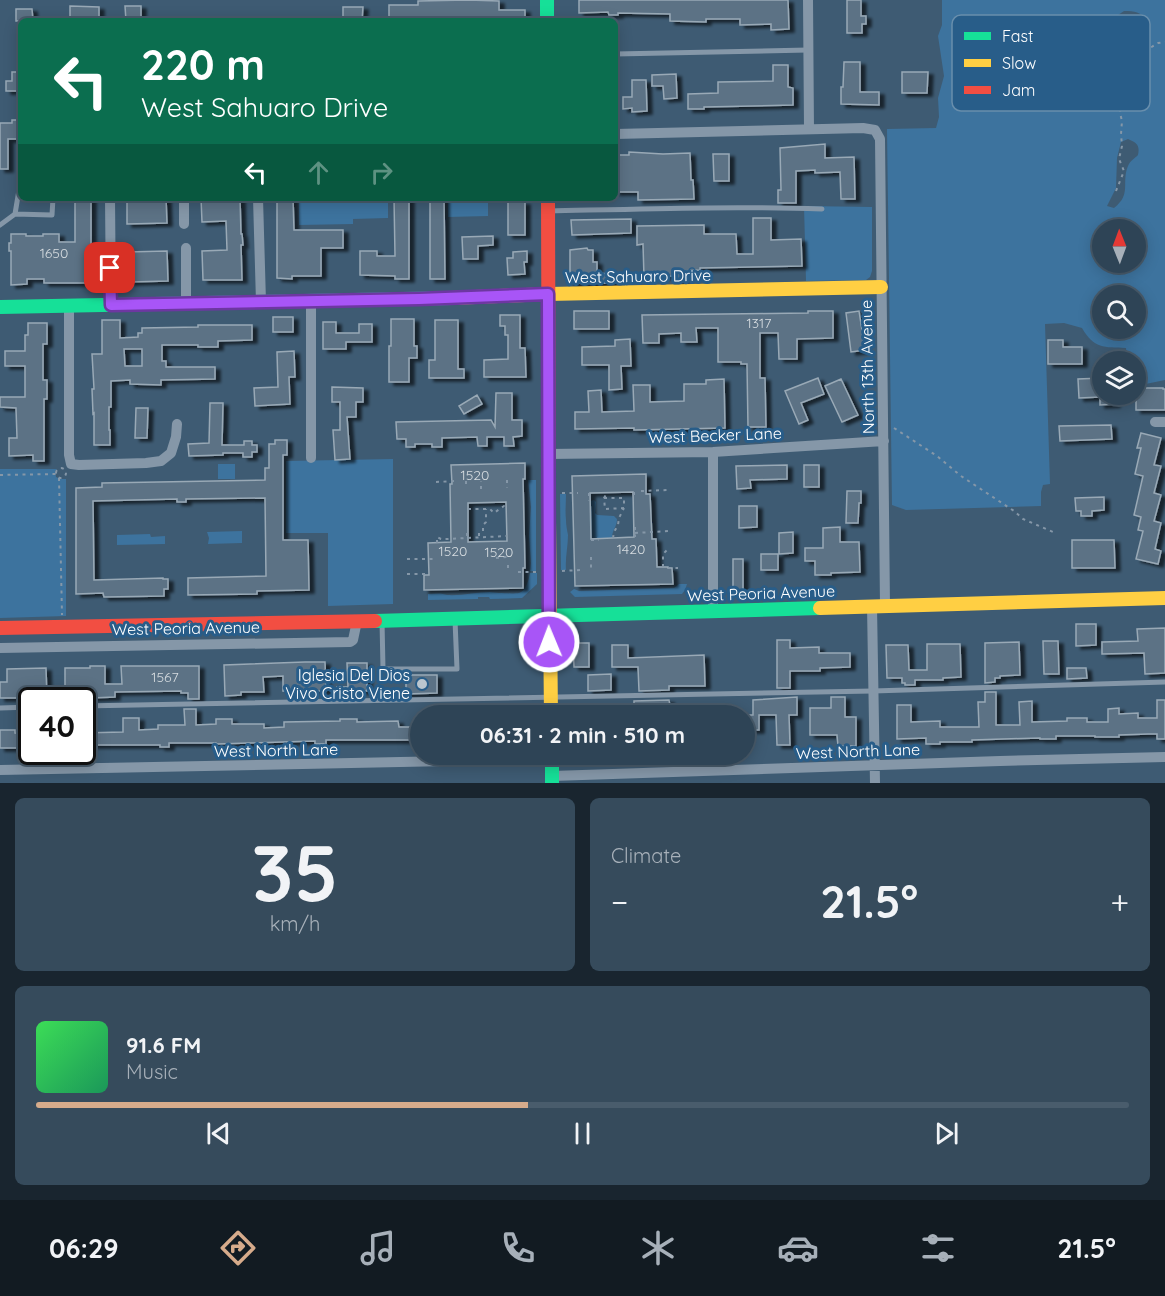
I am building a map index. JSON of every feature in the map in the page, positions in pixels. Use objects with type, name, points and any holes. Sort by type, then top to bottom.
[{"type":"street","points":[[547,0],[547,18]]},
{"type":"street","points":[[618,134],[809,129],[808,0]]},
{"type":"street","name":"North 13th Avenue","points":[[809,129],[863,128],[875,130],[880,140],[884,441],[873,691],[875,783]]},
{"type":"street","points":[[110,201],[111,305]]},
{"type":"street","points":[[184,201],[184,224]]},
{"type":"street","points":[[258,201],[261,302]]},
{"type":"street","points":[[548,204],[551,705]]},
{"type":"street","points":[[186,248],[186,303]]},
{"type":"street","name":"West Sahuaro Drive","points":[[0,307],[881,287]]},
{"type":"street","points":[[311,301],[311,458]]},
{"type":"street","points":[[69,305],[69,455],[71,464],[161,461],[171,453],[177,424]]},
{"type":"street","name":"West Becker Lane","points":[[548,454],[713,452],[884,441]]},
{"type":"street","points":[[713,452],[713,611]]},
{"type":"street","name":"West Peoria Avenue","points":[[0,628],[357,621],[1165,598]]},
{"type":"street","name":"West Peoria Avenue","points":[[0,648],[350,642],[353,640],[357,621]]},
{"type":"street","name":"West North Lane","points":[[552,780],[875,766],[1165,757]]},
{"type":"street","name":"West North Lane","points":[[0,770],[410,760]]},
{"type":"lane","points":[[618,54],[808,50]]},
{"type":"lane","points":[[15,214],[18,196]]},
{"type":"lane","points":[[0,225],[15,214],[52,216],[53,201]]},
{"type":"lane","points":[[548,204],[822,209]]},
{"type":"lane","points":[[382,620],[383,669],[457,669],[455,618]]},
{"type":"lane","points":[[96,706],[873,691],[1165,682]]},
{"type":"lane","points":[[0,708],[18,707]]},
{"type":"path","points":[[1150,48],[1165,42]]},
{"type":"path","points":[[1116,191],[1124,171],[1119,159],[1122,146],[1120,111]]},
{"type":"path","points":[[884,422],[937,456],[961,476],[1023,519],[1053,532]]},
{"type":"path","points":[[56,474],[58,469],[65,470],[65,477],[59,478]]},
{"type":"path","points":[[0,475],[56,474]]},
{"type":"path","points":[[56,474],[59,478],[62,615]]},
{"type":"path","points":[[507,480],[507,488]]},
{"type":"path","points":[[436,482],[456,481]]},
{"type":"path","points":[[466,481],[466,488]]},
{"type":"path","points":[[481,481],[481,489]]},
{"type":"path","points":[[641,491],[667,490]]},
{"type":"path","points":[[559,493],[578,492]]},
{"type":"path","points":[[634,492],[634,499]]},
{"type":"path","points":[[589,493],[589,501]]},
{"type":"path","points":[[607,493],[604,498],[605,509],[624,508]]},
{"type":"path","points":[[604,498],[624,498],[624,508],[614,532],[614,538]]},
{"type":"path","points":[[468,509],[490,509],[494,513],[506,506]]},
{"type":"path","points":[[479,537],[486,522],[486,509]]},
{"type":"path","points":[[635,527],[635,537]]},
{"type":"path","points":[[635,533],[669,531]]},
{"type":"path","points":[[467,533],[467,539]]},
{"type":"path","points":[[437,543],[437,537],[467,539],[507,536]]},
{"type":"path","points":[[591,540],[599,540]]},
{"type":"path","points":[[663,567],[663,554],[669,548]]},
{"type":"path","points":[[496,558],[507,557]]},
{"type":"path","points":[[591,557],[591,569]]},
{"type":"path","points":[[407,559],[433,559]]},
{"type":"path","points":[[508,564],[508,572]]},
{"type":"path","points":[[668,568],[678,568]]},
{"type":"path","points":[[559,571],[580,570]]},
{"type":"path","points":[[518,572],[538,572]]},
{"type":"path","points":[[407,574],[429,574]]},
{"type":"shaded area","points":[[942,0],[1165,0],[1165,380],[1146,384],[1146,351],[1126,351],[1126,348],[1100,346],[1086,335],[1082,328],[1064,323],[1045,324],[1050,484],[1043,485],[1041,506],[906,510],[892,505],[887,129],[936,128],[939,117],[938,98],[944,76],[938,36],[942,25]],"holes":[[[1128,139],[1134,142],[1139,152],[1128,166],[1123,198],[1114,208],[1107,206],[1116,188],[1117,158],[1121,142]]]},
{"type":"shaded area","points":[[299,201],[388,201],[388,218],[353,219],[353,224],[299,225]]},
{"type":"shaded area","points":[[448,201],[488,201],[488,216],[448,217]]},
{"type":"shaded area","points":[[804,206],[872,207],[872,271],[870,277],[866,280],[806,281]]},
{"type":"shaded area","points":[[393,459],[393,604],[328,606],[328,533],[286,533],[286,461]]},
{"type":"shaded area","points":[[218,464],[235,464],[235,479],[218,479]]},
{"type":"shaded area","points":[[0,469],[57,469],[56,477],[66,479],[66,616],[0,618]]},
{"type":"shaded area","points":[[528,480],[536,480],[536,571],[530,571],[531,507]]},
{"type":"shaded area","points":[[560,494],[566,494],[568,535],[566,570],[561,570]]},
{"type":"shaded area","points":[[594,500],[597,515],[614,516],[617,519],[612,538],[591,539],[590,501]]},
{"type":"shaded area","points":[[242,531],[242,543],[208,544],[207,532]]},
{"type":"shaded area","points":[[150,534],[151,537],[165,536],[165,544],[117,545],[117,535]]},
{"type":"shaded area","points":[[530,573],[537,573],[537,584],[522,598],[478,597],[478,599],[428,600],[428,594],[519,593],[525,587]]},
{"type":"shaded area","points":[[679,584],[687,584],[682,594],[575,597],[570,592],[574,589],[579,591],[674,588]]},
{"type":"building","points":[[579,0],[788,0],[789,29],[771,30],[771,24],[740,25],[740,19],[706,19],[706,22],[670,21],[670,14],[579,13]]},
{"type":"building","points":[[847,0],[861,0],[861,16],[866,16],[866,24],[862,24],[862,33],[847,33]]},
{"type":"building","points":[[418,1],[499,1],[499,10],[525,10],[525,18],[389,18],[389,5],[418,5]]},
{"type":"building","points":[[70,6],[99,7],[99,18],[70,18]]},
{"type":"building","points":[[125,6],[141,6],[141,18],[126,18]]},
{"type":"building","points":[[343,7],[363,7],[362,18],[343,18]]},
{"type":"building","points":[[16,9],[32,9],[33,18],[18,18],[16,21]]},
{"type":"building","points":[[844,62],[860,62],[860,92],[879,92],[879,105],[841,104]]},
{"type":"building","points":[[773,65],[788,65],[788,87],[793,88],[793,105],[688,109],[688,94],[718,93],[718,82],[773,81]]},
{"type":"building","points":[[12,72],[18,72],[18,91],[6,91],[6,81],[12,81]]},
{"type":"building","points":[[902,72],[928,72],[927,93],[902,93]]},
{"type":"building","points":[[676,74],[677,98],[664,99],[663,86],[652,86],[652,75]]},
{"type":"building","points":[[632,80],[646,80],[647,111],[632,112],[632,108],[623,109],[623,97],[632,97]]},
{"type":"building","points":[[12,120],[18,120],[18,139],[8,139],[8,169],[0,169],[0,123],[12,123]]},
{"type":"building","points":[[825,144],[825,158],[854,157],[855,199],[841,199],[840,172],[815,173],[815,170],[796,171],[796,203],[778,203],[778,190],[781,190],[780,148]]},
{"type":"building","points":[[629,152],[690,153],[694,199],[638,200],[638,192],[618,192],[618,155],[629,155]]},
{"type":"building","points":[[713,154],[729,154],[729,181],[714,181]]},
{"type":"building","points":[[75,201],[91,201],[91,283],[44,283],[44,279],[27,279],[27,284],[11,285],[9,243],[11,243],[11,234],[43,236],[43,234],[59,234],[59,242],[75,242]]},
{"type":"building","points":[[127,201],[166,201],[167,223],[127,224]]},
{"type":"building","points":[[201,201],[240,201],[243,245],[241,245],[242,280],[203,280],[202,251],[227,250],[226,221],[202,222]]},
{"type":"building","points":[[277,201],[293,201],[294,230],[343,230],[343,248],[321,248],[321,276],[277,278]]},
{"type":"building","points":[[394,201],[409,201],[409,279],[395,279],[395,276],[360,275],[360,251],[377,251],[377,256],[395,256]]},
{"type":"building","points":[[430,201],[444,201],[445,279],[430,279]]},
{"type":"building","points":[[508,202],[525,202],[525,235],[508,235]]},
{"type":"building","points":[[753,218],[771,218],[771,240],[801,239],[802,266],[700,268],[700,270],[683,271],[683,280],[673,280],[673,276],[644,277],[643,244],[637,245],[637,226],[704,225],[704,234],[736,234],[737,254],[753,254]]},
{"type":"building","points":[[631,219],[631,233],[572,235],[571,220]]},
{"type":"building","points":[[493,236],[493,245],[478,246],[478,259],[463,259],[462,237]]},
{"type":"building","points":[[587,248],[593,250],[593,262],[597,262],[597,274],[616,273],[616,283],[570,283],[570,250]]},
{"type":"building","points":[[167,251],[168,281],[129,282],[127,252]]},
{"type":"building","points":[[527,251],[527,262],[524,262],[525,274],[508,275],[507,258],[513,258],[513,252]]},
{"type":"building","points":[[574,311],[609,311],[609,329],[574,329]]},
{"type":"building","points":[[808,311],[833,311],[833,338],[797,339],[797,359],[779,359],[778,333],[760,333],[760,378],[765,378],[766,427],[748,427],[747,364],[718,362],[718,328],[696,328],[697,342],[681,342],[681,333],[659,334],[659,343],[643,343],[642,315],[808,313]]},
{"type":"building","points":[[859,311],[865,350],[851,352],[846,313]]},
{"type":"building","points":[[500,315],[520,315],[520,348],[525,348],[526,377],[484,377],[484,360],[508,359],[508,335],[505,335],[505,326],[500,326]]},
{"type":"building","points":[[273,317],[293,317],[293,332],[273,332]]},
{"type":"building","points":[[391,319],[414,319],[414,346],[417,346],[417,358],[409,358],[409,382],[389,382]]},
{"type":"building","points":[[102,320],[120,320],[120,338],[138,337],[138,333],[142,333],[142,328],[252,325],[252,340],[218,341],[218,347],[162,345],[162,361],[166,361],[166,367],[215,367],[215,379],[161,380],[161,385],[130,384],[130,380],[111,381],[110,445],[94,445],[92,354],[102,354]],"holes":[[[124,349],[142,349],[142,366],[125,366]]]},
{"type":"building","points":[[435,320],[458,320],[458,369],[464,369],[464,378],[429,378],[429,360],[435,360]]},
{"type":"building","points":[[323,322],[336,322],[336,333],[359,333],[359,324],[372,324],[372,342],[346,342],[346,349],[323,349]]},
{"type":"building","points":[[28,323],[47,323],[47,344],[43,344],[43,380],[47,380],[47,399],[44,399],[44,461],[33,461],[33,455],[9,456],[9,438],[17,438],[16,408],[0,407],[0,397],[25,397],[25,366],[5,366],[5,351],[25,351]]},
{"type":"building","points":[[630,339],[631,366],[621,366],[622,389],[609,390],[609,365],[582,365],[582,347],[615,346],[615,340]]},
{"type":"building","points":[[1048,340],[1063,340],[1063,347],[1082,347],[1082,364],[1048,364]]},
{"type":"building","points":[[294,351],[295,377],[289,377],[290,404],[255,406],[254,388],[278,387],[277,352]]},
{"type":"building","points":[[818,378],[824,394],[801,403],[808,420],[799,424],[785,391]]},
{"type":"building","points":[[1092,378],[1092,397],[1079,398],[1078,379]]},
{"type":"building","points":[[724,379],[725,428],[575,429],[575,412],[589,412],[588,391],[601,390],[602,412],[634,411],[633,385],[650,385],[650,402],[684,401],[684,384],[706,384],[706,380]]},
{"type":"building","points":[[841,379],[858,415],[842,422],[825,386]]},
{"type":"building","points":[[332,387],[363,388],[363,402],[356,402],[356,417],[347,417],[350,459],[335,460],[333,430],[340,430],[340,402],[332,402]]},
{"type":"building","points":[[1146,388],[1165,389],[1165,410],[1136,410],[1136,405],[1146,405]]},
{"type":"building","points":[[496,393],[512,393],[512,420],[522,420],[522,436],[513,437],[514,446],[504,446],[504,437],[487,437],[487,446],[478,446],[477,437],[442,438],[442,447],[432,447],[432,444],[415,444],[415,447],[406,447],[406,439],[397,439],[396,422],[491,420],[495,427]]},
{"type":"building","points":[[477,395],[482,404],[464,414],[459,406]]},
{"type":"building","points":[[210,403],[223,403],[222,445],[244,445],[244,441],[252,441],[252,445],[257,445],[257,452],[252,452],[252,457],[243,457],[243,453],[189,456],[188,444],[209,443]]},
{"type":"building","points":[[136,408],[148,408],[147,438],[135,438]]},
{"type":"building","points":[[1111,425],[1112,439],[1060,441],[1059,426]]},
{"type":"building","points":[[1141,433],[1161,438],[1154,465],[1161,466],[1154,493],[1161,495],[1154,521],[1161,523],[1155,549],[1161,551],[1158,564],[1136,559],[1143,531],[1138,530],[1141,517],[1134,515],[1143,476],[1135,474],[1141,448],[1137,448]]},
{"type":"building","points":[[275,440],[287,440],[287,455],[283,455],[283,540],[308,540],[309,590],[257,591],[257,594],[188,595],[188,578],[266,576],[265,498],[186,499],[186,502],[177,502],[177,499],[93,501],[94,580],[168,579],[168,589],[164,589],[164,596],[104,597],[103,593],[76,594],[76,488],[102,487],[102,483],[265,480],[265,468],[269,468],[269,444],[275,444]]},
{"type":"building","points":[[525,463],[523,588],[424,590],[424,575],[429,575],[428,543],[451,542],[451,465]],"holes":[[[506,502],[507,541],[468,542],[468,503]]]},
{"type":"building","points":[[787,465],[787,479],[750,480],[751,488],[737,489],[736,466]]},
{"type":"building","points":[[804,465],[819,465],[819,487],[804,487]]},
{"type":"building","points":[[646,474],[646,494],[650,494],[652,539],[656,539],[657,567],[672,568],[673,584],[575,586],[572,476]],"holes":[[[633,492],[634,537],[591,539],[590,493]]]},
{"type":"building","points":[[847,491],[861,491],[858,523],[846,523]]},
{"type":"building","points":[[1104,497],[1104,510],[1092,511],[1092,516],[1081,516],[1081,511],[1076,511],[1075,498]]},
{"type":"building","points":[[739,506],[757,506],[757,527],[739,528]]},
{"type":"building","points":[[840,527],[840,542],[859,542],[860,572],[815,575],[815,561],[805,561],[805,548],[823,548],[823,528]]},
{"type":"building","points":[[793,532],[793,553],[779,554],[779,533]]},
{"type":"building","points":[[1072,540],[1114,540],[1115,568],[1072,568]]},
{"type":"building","points":[[761,554],[778,554],[778,570],[761,570]]},
{"type":"building","points":[[733,559],[743,559],[743,591],[733,592]]},
{"type":"building","points":[[1076,624],[1096,624],[1096,645],[1076,646]]},
{"type":"building","points":[[1165,628],[1165,673],[1145,674],[1144,653],[1102,654],[1102,642],[1138,641],[1137,629]]},
{"type":"building","points":[[777,640],[790,640],[790,648],[819,647],[819,653],[850,653],[850,667],[820,668],[820,671],[790,671],[790,688],[777,688]]},
{"type":"building","points":[[1043,641],[1058,641],[1059,674],[1044,674]]},
{"type":"building","points":[[1019,642],[1020,675],[1000,676],[1000,678],[995,678],[995,682],[985,683],[985,643]]},
{"type":"building","points":[[573,643],[589,643],[589,667],[574,667]]},
{"type":"building","points":[[927,644],[960,644],[961,677],[943,678],[943,680],[915,680],[915,685],[905,685],[902,683],[902,678],[887,678],[886,645],[908,645],[909,670],[927,670]]},
{"type":"building","points":[[612,645],[628,645],[628,658],[704,655],[705,686],[669,686],[669,690],[639,691],[638,667],[612,667]]},
{"type":"building","points":[[325,662],[326,691],[283,691],[283,676],[263,677],[264,692],[241,692],[241,695],[225,696],[224,665]]},
{"type":"building","points":[[347,663],[367,663],[367,691],[351,691],[351,696],[337,696],[337,687],[348,687]]},
{"type":"building","points":[[90,666],[105,666],[105,684],[122,684],[121,666],[199,666],[199,699],[188,699],[188,693],[181,693],[181,691],[115,692],[115,697],[96,698],[96,687],[65,687],[65,668],[90,668]]},
{"type":"building","points":[[46,668],[47,687],[18,687],[18,698],[0,698],[0,682],[7,682],[7,669]]},
{"type":"building","points":[[1067,668],[1086,668],[1087,678],[1067,679]]},
{"type":"building","points":[[611,674],[611,690],[588,691],[588,675]]},
{"type":"building","name":"Iglesia Del Dios Vivo Cristo Viene","points":[[406,675],[437,675],[437,693],[406,694]]},
{"type":"building","points":[[985,692],[996,692],[996,725],[1020,725],[1019,702],[1032,701],[1032,722],[1087,718],[1087,722],[1108,722],[1108,709],[1119,708],[1119,714],[1138,713],[1138,718],[1157,718],[1157,700],[1165,700],[1165,739],[1157,739],[1157,734],[1148,734],[1119,735],[1119,737],[1056,736],[1056,739],[972,740],[972,742],[926,744],[926,738],[897,739],[897,705],[911,705],[911,722],[940,721],[940,727],[979,727],[978,702],[985,702]]},
{"type":"building","points":[[797,697],[797,715],[789,715],[790,745],[777,745],[776,715],[759,715],[759,730],[755,730],[753,700]]},
{"type":"building","points":[[831,697],[845,697],[845,717],[856,717],[856,746],[838,746],[837,735],[810,735],[810,708],[831,708]]},
{"type":"building","points":[[669,700],[670,705],[634,705],[634,701]]},
{"type":"building","points":[[184,709],[196,709],[196,725],[216,724],[216,719],[232,719],[232,724],[264,724],[264,728],[284,727],[284,722],[340,721],[340,719],[357,719],[357,722],[398,721],[399,727],[410,727],[410,740],[326,740],[326,744],[315,744],[315,741],[169,743],[169,747],[96,745],[96,733],[123,732],[123,718],[139,718],[139,730],[158,729],[158,725],[185,725]]},
{"type":"building","points":[[0,730],[15,730],[15,733],[18,733],[18,748],[0,748]]},
{"type":"traffic: fast","points":[[547,0],[547,18]]},
{"type":"traffic: fast","points":[[0,307],[452,298]]},
{"type":"traffic: fast","points":[[375,621],[820,608]]},
{"type":"traffic: fast","points":[[552,765],[552,783]]},
{"type":"traffic: slow","points":[[452,298],[881,287]]},
{"type":"traffic: slow","points":[[549,521],[551,705]]},
{"type":"traffic: slow","points":[[820,608],[1165,598]]},
{"type":"traffic: jam","points":[[548,201],[549,521]]},
{"type":"traffic: jam","points":[[0,628],[375,621]]},
{"type":"place","name":"Iglesia Del Dios Vivo Cristo Viene","points":[[422,684]]},
{"type":"route","points":[[110,268],[111,305],[548,294],[549,642]]}]
